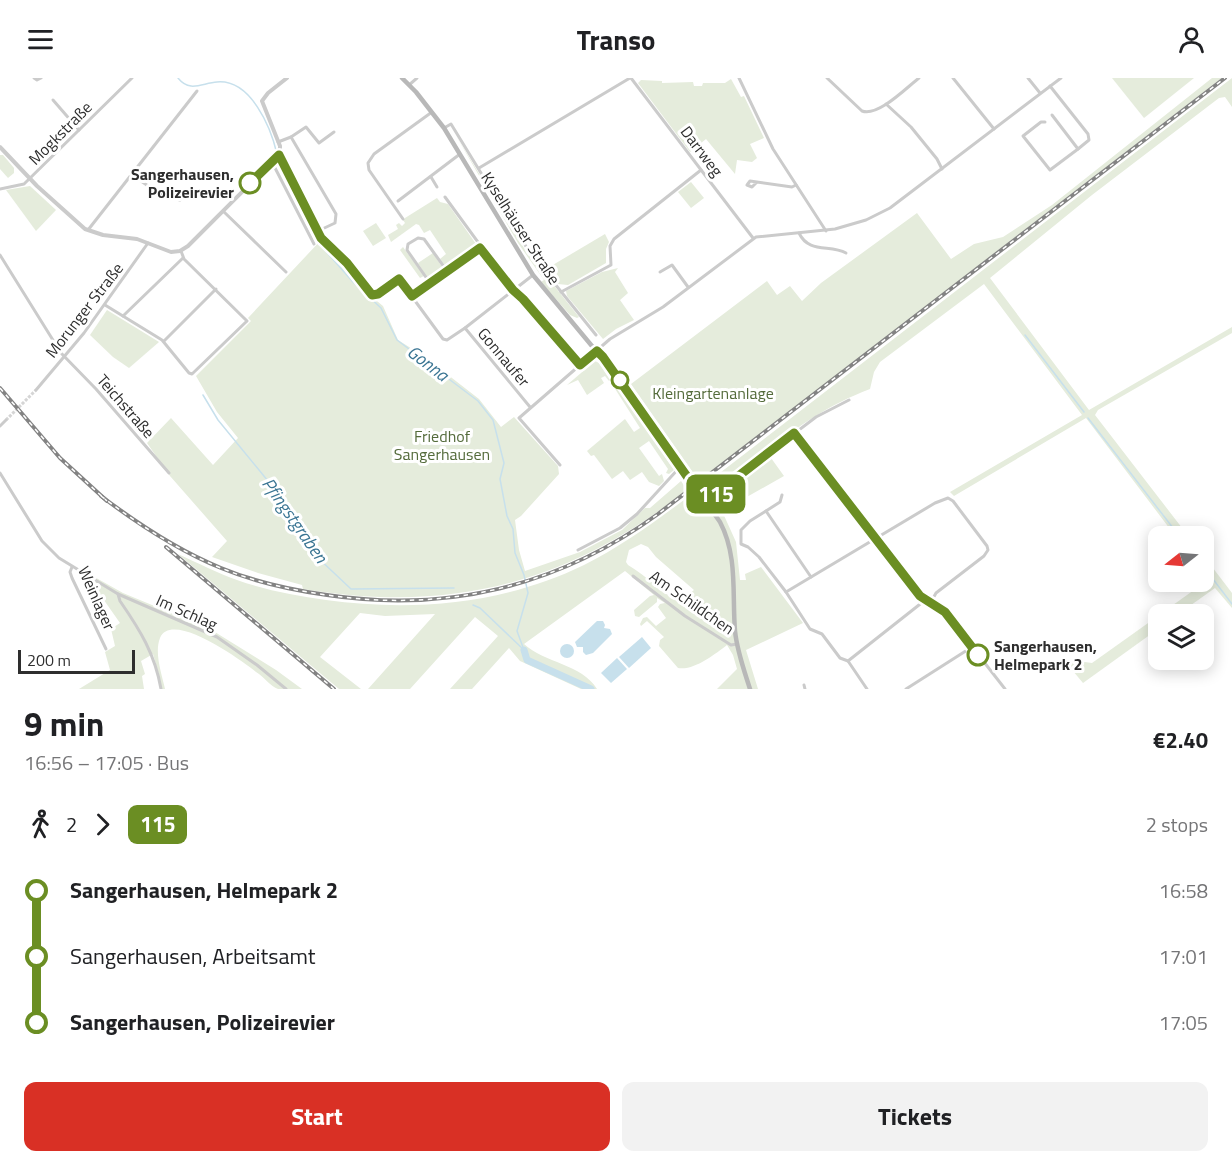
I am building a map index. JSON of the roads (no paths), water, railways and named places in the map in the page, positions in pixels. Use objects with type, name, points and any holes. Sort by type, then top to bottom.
[{"type":"main road","name":"Kyselhäuser Straße","points":[[402,78],[444,128],[533,275],[621,381],[724,530],[732,554],[737,644],[750,689]]},
{"type":"street","name":"Mogkstraße","points":[[30,179],[132,78]]},
{"type":"street","points":[[0,147],[77,224],[103,235],[137,239],[169,251],[181,251],[276,158],[281,150],[262,101],[268,93],[287,78]]},
{"type":"street","points":[[409,85],[417,78]]},
{"type":"street","points":[[479,168],[631,78]]},
{"type":"street","name":"Darrweg","points":[[631,78],[753,238]]},
{"type":"street","points":[[739,78],[771,146],[826,231]]},
{"type":"street","points":[[827,78],[865,112],[875,111],[919,78]]},
{"type":"street","points":[[953,78],[994,129]]},
{"type":"street","points":[[1028,78],[1040,93]]},
{"type":"street","points":[[560,465],[519,420],[521,415],[614,336],[654,312],[753,238],[826,231],[854,224],[882,213],[907,197],[1061,78]]},
{"type":"street","points":[[1045,122],[1041,122],[1023,136],[1050,170],[1088,141],[1089,136],[1050,86]]},
{"type":"street","points":[[88,230],[198,91]]},
{"type":"street","points":[[53,100],[79,130]]},
{"type":"street","points":[[886,104],[911,127],[942,169]]},
{"type":"street","points":[[403,219],[369,170],[368,163],[374,154],[432,112]]},
{"type":"street","points":[[1052,115],[1078,148]]},
{"type":"street","name":"Kyselhäuser Straße","points":[[444,128],[451,124],[530,253],[596,335]]},
{"type":"street","points":[[278,142],[307,127],[318,143],[334,132]]},
{"type":"street","points":[[276,158],[318,231],[335,223],[336,214],[291,137]]},
{"type":"street","points":[[398,201],[460,154]]},
{"type":"street","points":[[276,158],[314,244]]},
{"type":"street","points":[[561,292],[611,265],[610,246],[614,239],[701,170]]},
{"type":"street","points":[[132,175],[160,194],[180,200]]},
{"type":"street","points":[[431,177],[437,187]]},
{"type":"street","points":[[0,189],[21,186],[30,179]]},
{"type":"street","points":[[757,182],[792,187],[796,185]]},
{"type":"street","points":[[445,197],[480,248],[513,290],[580,365]]},
{"type":"street","points":[[223,210],[286,272]]},
{"type":"street","name":"Gonnaufer","points":[[318,231],[323,240],[347,263],[372,295],[378,294],[399,279],[444,339],[447,340],[465,328],[530,407]]},
{"type":"street","points":[[799,233],[815,248],[846,253]]},
{"type":"street","points":[[430,283],[407,250],[408,244],[422,238],[447,271]]},
{"type":"street","name":"Morunger Straße","points":[[36,390],[105,305],[148,243]]},
{"type":"street","points":[[412,296],[480,248]]},
{"type":"street","points":[[105,305],[163,341],[191,375],[247,321],[183,258],[181,251]]},
{"type":"street","name":"Teichstraße","points":[[0,255],[64,357],[96,389],[169,473]]},
{"type":"street","points":[[123,316],[183,258]]},
{"type":"street","points":[[660,272],[672,265],[688,287]]},
{"type":"street","points":[[465,328],[533,275]]},
{"type":"street","points":[[163,341],[216,289]]},
{"type":"street","points":[[705,502],[816,417],[849,400]]},
{"type":"street","points":[[0,426],[6,420]]},
{"type":"street","points":[[794,433],[924,600],[945,612],[1005,689]]},
{"type":"street","points":[[578,550],[620,528],[637,514],[680,467]]},
{"type":"street","name":"Weinlager","points":[[0,473],[42,541],[52,553],[72,567],[70,572],[72,578],[106,649]]},
{"type":"street","points":[[782,495],[780,502],[750,521],[741,530],[741,544],[759,557],[786,592],[810,629],[822,634],[842,659],[848,661],[867,689]]},
{"type":"street","points":[[786,592],[948,498],[974,528],[988,550],[984,556],[936,593],[931,602]]},
{"type":"street","points":[[766,511],[812,577]]},
{"type":"street","name":"Im Schlag","points":[[72,567],[118,594],[217,637],[286,689]]},
{"type":"street","name":"Am Schildchen","points":[[633,576],[685,616],[731,645],[737,644]]},
{"type":"street","points":[[118,594],[152,653],[160,689]]},
{"type":"street","points":[[848,661],[924,600]]},
{"type":"street","points":[[906,689],[972,647]]},
{"type":"water","points":[[597,621],[603,621],[604,628],[610,629],[612,634],[593,653],[586,655],[583,647],[577,647],[575,642]]},
{"type":"water","points":[[642,637],[651,648],[629,668],[619,657]]},
{"type":"water","points":[[567,644],[572,646],[574,651],[572,656],[567,658],[562,656],[560,651],[562,646]]},
{"type":"water","points":[[617,658],[627,669],[611,683],[601,673]]},
{"type":"waterway","name":"Gonna","points":[[178,78],[183,83],[192,86],[217,82],[229,83],[240,88],[258,107],[270,131],[277,154]]},
{"type":"waterway","name":"Gonna","points":[[278,159],[322,247],[353,282],[381,308],[397,340],[478,401],[493,420],[504,463],[500,479],[507,516],[513,529],[515,553],[528,593],[517,631],[524,650]]},
{"type":"waterway","points":[[1025,335],[1084,412]]},
{"type":"waterway","name":"Pfingstgraben","points":[[203,395],[218,420],[268,481],[316,556],[351,589],[454,588]]},
{"type":"waterway","points":[[1088,418],[1171,526]]},
{"type":"waterway","points":[[1214,580],[1232,604]]},
{"type":"waterway","name":"Pfingstgraben","points":[[473,605],[480,608],[523,649]]},
{"type":"waterway","name":"Gonna","points":[[524,650],[527,660],[591,689]]},
{"type":"tunnel","points":[[6,420],[36,390]]},
{"type":"railway","points":[[101,496],[158,536],[205,561],[247,577],[300,591],[372,600],[415,600],[458,596],[500,588],[541,576],[581,560],[620,539],[658,514],[1225,78]]},
{"type":"railway","points":[[0,388],[60,458],[107,501]]},
{"type":"railway","points":[[166,547],[334,689]]},
{"type":"place","name":"Sangerhausen, Polizeirevier","points":[[250,183]]},
{"type":"place","name":"Sangerhausen, Helmepark 2","points":[[978,655]]},
{"type":"park label","name":"Kleingartenanlage","points":[[713,393]]},
{"type":"park label","name":"Friedhof Sangerhausen","points":[[442,445]]}]
